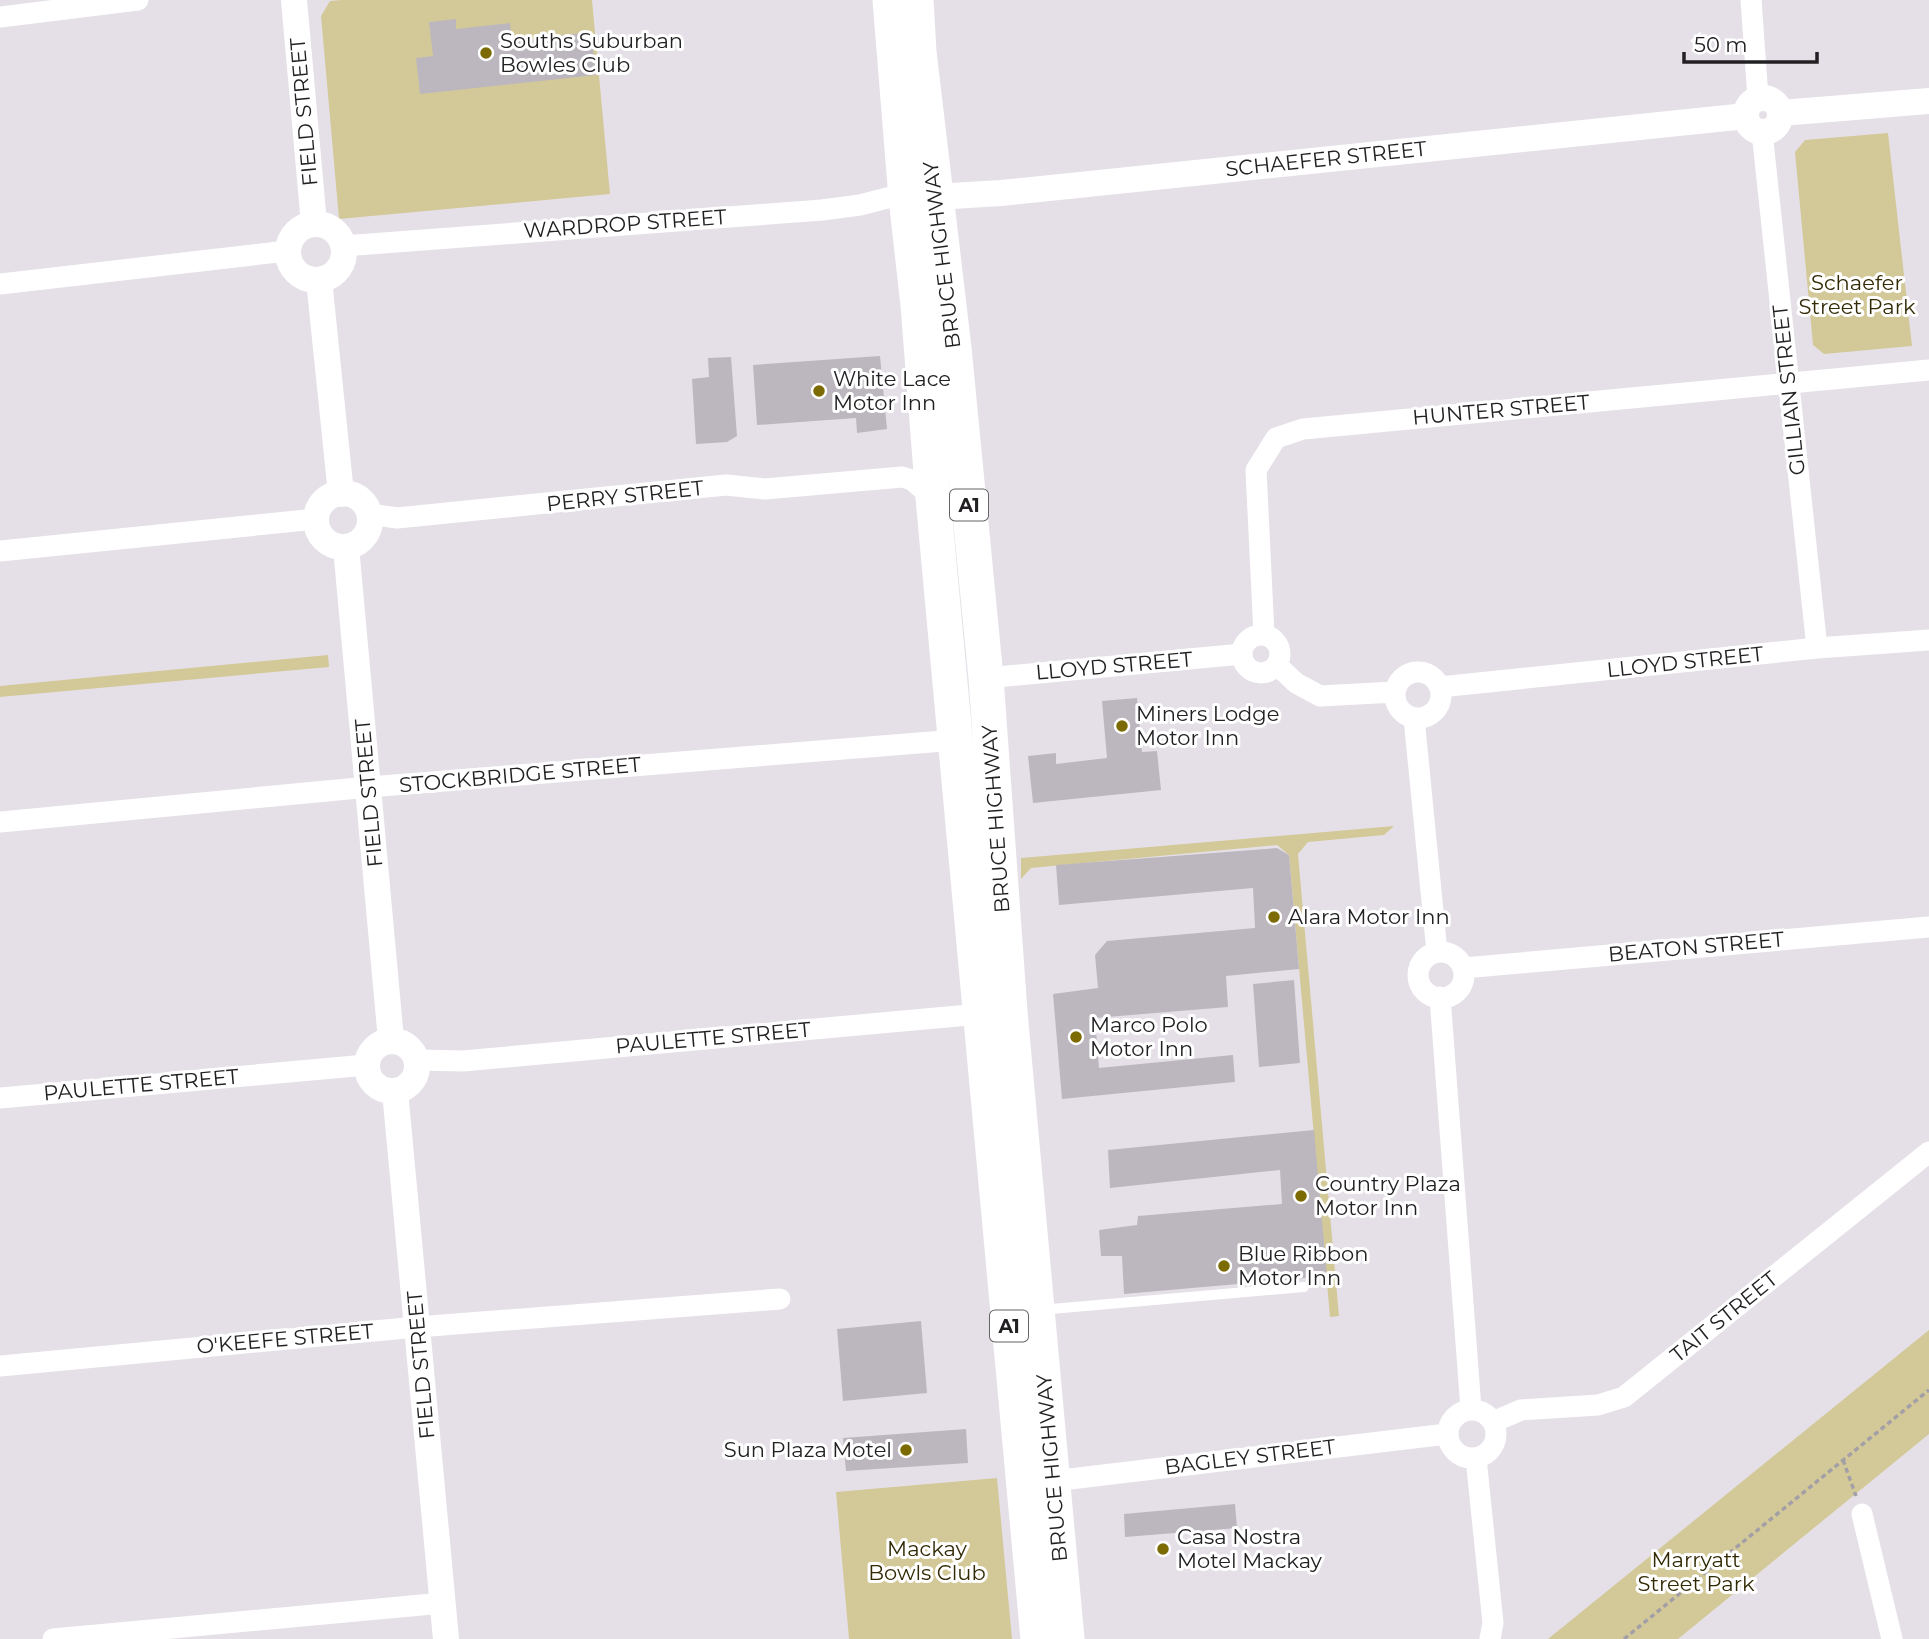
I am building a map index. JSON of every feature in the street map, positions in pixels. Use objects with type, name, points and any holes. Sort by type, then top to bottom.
[{"type":"highway","name":"BRUCE HIGHWAY","points":[[890,0],[921,198],[954,348],[986,678],[995,1012],[1038,1639]]},
{"type":"highway","name":"BRUCE HIGHWAY","points":[[916,0],[921,198],[918,305],[933,498],[956,740],[1037,1310],[1067,1639]]},
{"type":"highway","points":[[1054,1490],[1047,1546],[1054,1639]]},
{"type":"street","points":[[0,17],[138,0]]},
{"type":"street","name":"FIELD STREET","points":[[293,0],[314,224]]},
{"type":"street","name":"GILLIAN STREET","points":[[1751,0],[1755,115],[1817,648]]},
{"type":"street","points":[[1755,115],[1773,129],[1781,113],[1929,101]]},
{"type":"street","name":"SCHAEFER STREET","points":[[921,198],[1001,193],[1755,115]]},
{"type":"street","name":"WARDROP STREET","points":[[343,246],[822,210],[860,205],[891,197],[921,198]]},
{"type":"street","points":[[314,224],[334,231],[343,246],[342,262],[337,271],[319,280],[304,278],[296,272],[290,265],[288,251],[295,233],[314,224]]},
{"type":"street","points":[[0,284],[288,251]]},
{"type":"street","points":[[319,280],[341,494]]},
{"type":"street","name":"HUNTER STREET","points":[[1264,635],[1256,470],[1276,438],[1303,429],[1929,370]]},
{"type":"street","name":"PERRY STREET","points":[[881,480],[909,462],[929,442]]},
{"type":"street","name":"PERRY STREET","points":[[369,514],[397,518],[726,485],[765,489],[902,477],[912,480],[933,498]]},
{"type":"street","points":[[341,494],[352,495],[360,500],[369,514],[368,529],[362,538],[346,547],[332,545],[324,539],[318,532],[316,519],[324,502],[331,496],[341,494]]},
{"type":"street","points":[[0,551],[316,519]]},
{"type":"street","name":"FIELD STREET","points":[[346,547],[391,1040]]},
{"type":"street","points":[[1264,635],[1270,636],[1279,646],[1280,652],[1277,665],[1266,673],[1252,671],[1243,661],[1242,654],[1251,637],[1264,635]]},
{"type":"street","name":"LLOYD STREET","points":[[1440,687],[1817,648],[1929,640]]},
{"type":"street","name":"LLOYD STREET","points":[[986,678],[1242,654]]},
{"type":"street","points":[[1277,665],[1296,683],[1320,696],[1395,692]]},
{"type":"street","points":[[1416,671],[1431,675],[1440,687],[1442,696],[1438,708],[1430,715],[1414,718],[1402,712],[1395,692],[1403,677],[1416,671]]},
{"type":"street","points":[[1414,718],[1437,952]]},
{"type":"street","name":"STOCKBRIDGE STREET","points":[[0,822],[369,787],[956,740]]},
{"type":"street","name":"BEATON STREET","points":[[1464,968],[1929,926]]},
{"type":"street","points":[[1437,952],[1455,956],[1464,968],[1460,987],[1448,996],[1440,997],[1425,990],[1419,976],[1424,960],[1437,952]]},
{"type":"street","points":[[1440,997],[1471,1409]]},
{"type":"street","name":"PAULETTE STREET","points":[[417,1060],[463,1061],[995,1012]]},
{"type":"street","points":[[391,1040],[408,1046],[417,1060],[416,1074],[411,1083],[395,1091],[373,1084],[366,1065],[374,1048],[391,1040]]},
{"type":"street","name":"PAULETTE STREET","points":[[0,1098],[366,1065]]},
{"type":"street","name":"FIELD STREET","points":[[395,1091],[446,1639]]},
{"type":"street","name":"TAIT STREET","points":[[1493,1422],[1521,1410],[1598,1405],[1624,1398],[1929,1152]]},
{"type":"street","name":"O'KEEFE STREET","points":[[0,1366],[417,1327],[780,1299]]},
{"type":"street","points":[[1471,1409],[1481,1411],[1493,1422],[1496,1434],[1495,1442],[1484,1455],[1475,1458],[1462,1456],[1455,1451],[1447,1434],[1454,1416],[1471,1409]]},
{"type":"street","name":"BAGLEY STREET","points":[[1054,1490],[1447,1434]]},
{"type":"street","points":[[1475,1458],[1493,1623],[1490,1639]]},
{"type":"street","points":[[1862,1514],[1892,1639]]},
{"type":"street","points":[[53,1639],[443,1604]]},
{"type":"lane","points":[[1037,1310],[1304,1287]]},
{"type":"path","points":[[1623,1639],[1929,1390]]},
{"type":"path","points":[[1843,1460],[1862,1514]]},
{"type":"green space","points":[[592,0],[610,194],[339,219],[321,16],[330,1]]},
{"type":"green space","name":"Schaefer Street Park","points":[[1888,133],[1912,346],[1824,354],[1813,345],[1795,152],[1805,140]]},
{"type":"green space","points":[[328,655],[329,667],[0,697],[0,686]]},
{"type":"green space","points":[[1394,826],[1384,835],[1308,842],[1298,854],[1339,1316],[1330,1317],[1289,855],[1277,845],[1031,868],[1021,879],[1021,858]]},
{"type":"green space","name":"Marryatt Street Park","points":[[1929,1330],[1929,1434],[1678,1639],[1548,1639]]},
{"type":"green space","name":"Mackay Bowls Club","points":[[997,1478],[1012,1639],[849,1639],[836,1492]]},
{"type":"building","points":[[456,19],[456,29],[510,23],[512,41],[591,32],[596,75],[420,94],[416,58],[433,56],[429,22]]},
{"type":"building","name":"White Lace Motor Inn","points":[[880,356],[887,429],[857,433],[856,418],[757,425],[753,365]]},
{"type":"building","points":[[731,357],[737,436],[727,442],[696,444],[692,379],[709,377],[708,358]]},
{"type":"building","name":"Miners Lodge Motor Inn","points":[[1137,698],[1142,752],[1157,751],[1161,790],[1033,803],[1028,756],[1056,753],[1056,764],[1107,758],[1102,701]]},
{"type":"building","name":"Alara Motor Inn","points":[[1277,848],[1289,855],[1299,969],[1226,976],[1228,1007],[1095,1018],[1099,1068],[1233,1055],[1235,1082],[1062,1099],[1053,994],[1098,988],[1095,955],[1107,941],[1255,928],[1253,888],[1059,905],[1056,865]]},
{"type":"building","points":[[1294,980],[1300,1063],[1259,1067],[1253,984]]},
{"type":"building","name":"Country Plaza Motor Inn","points":[[1314,1130],[1327,1276],[1124,1294],[1122,1256],[1101,1256],[1099,1230],[1137,1225],[1138,1216],[1282,1204],[1280,1170],[1110,1188],[1108,1150]]},
{"type":"building","points":[[921,1321],[927,1393],[843,1401],[837,1329]]},
{"type":"building","name":"Sun Plaza Motel","points":[[966,1429],[968,1463],[846,1471],[843,1438]]},
{"type":"building","points":[[1235,1504],[1237,1528],[1125,1537],[1124,1514]]},
{"type":"place","name":"Souths Suburban Bowles Club","points":[[486,53]]},
{"type":"place","name":"White Lace Motor Inn","points":[[819,391]]},
{"type":"place","name":"Miners Lodge Motor Inn","points":[[1122,726]]},
{"type":"place","name":"Alara Motor Inn","points":[[1274,917]]},
{"type":"place","name":"Marco Polo Motor Inn","points":[[1076,1037]]},
{"type":"place","name":"Country Plaza Motor Inn","points":[[1301,1196]]},
{"type":"place","name":"Blue Ribbon Motor Inn","points":[[1224,1266]]},
{"type":"place","name":"Sun Plaza Motel","points":[[906,1450]]},
{"type":"place","name":"Casa Nostra Motel Mackay","points":[[1163,1549]]}]
